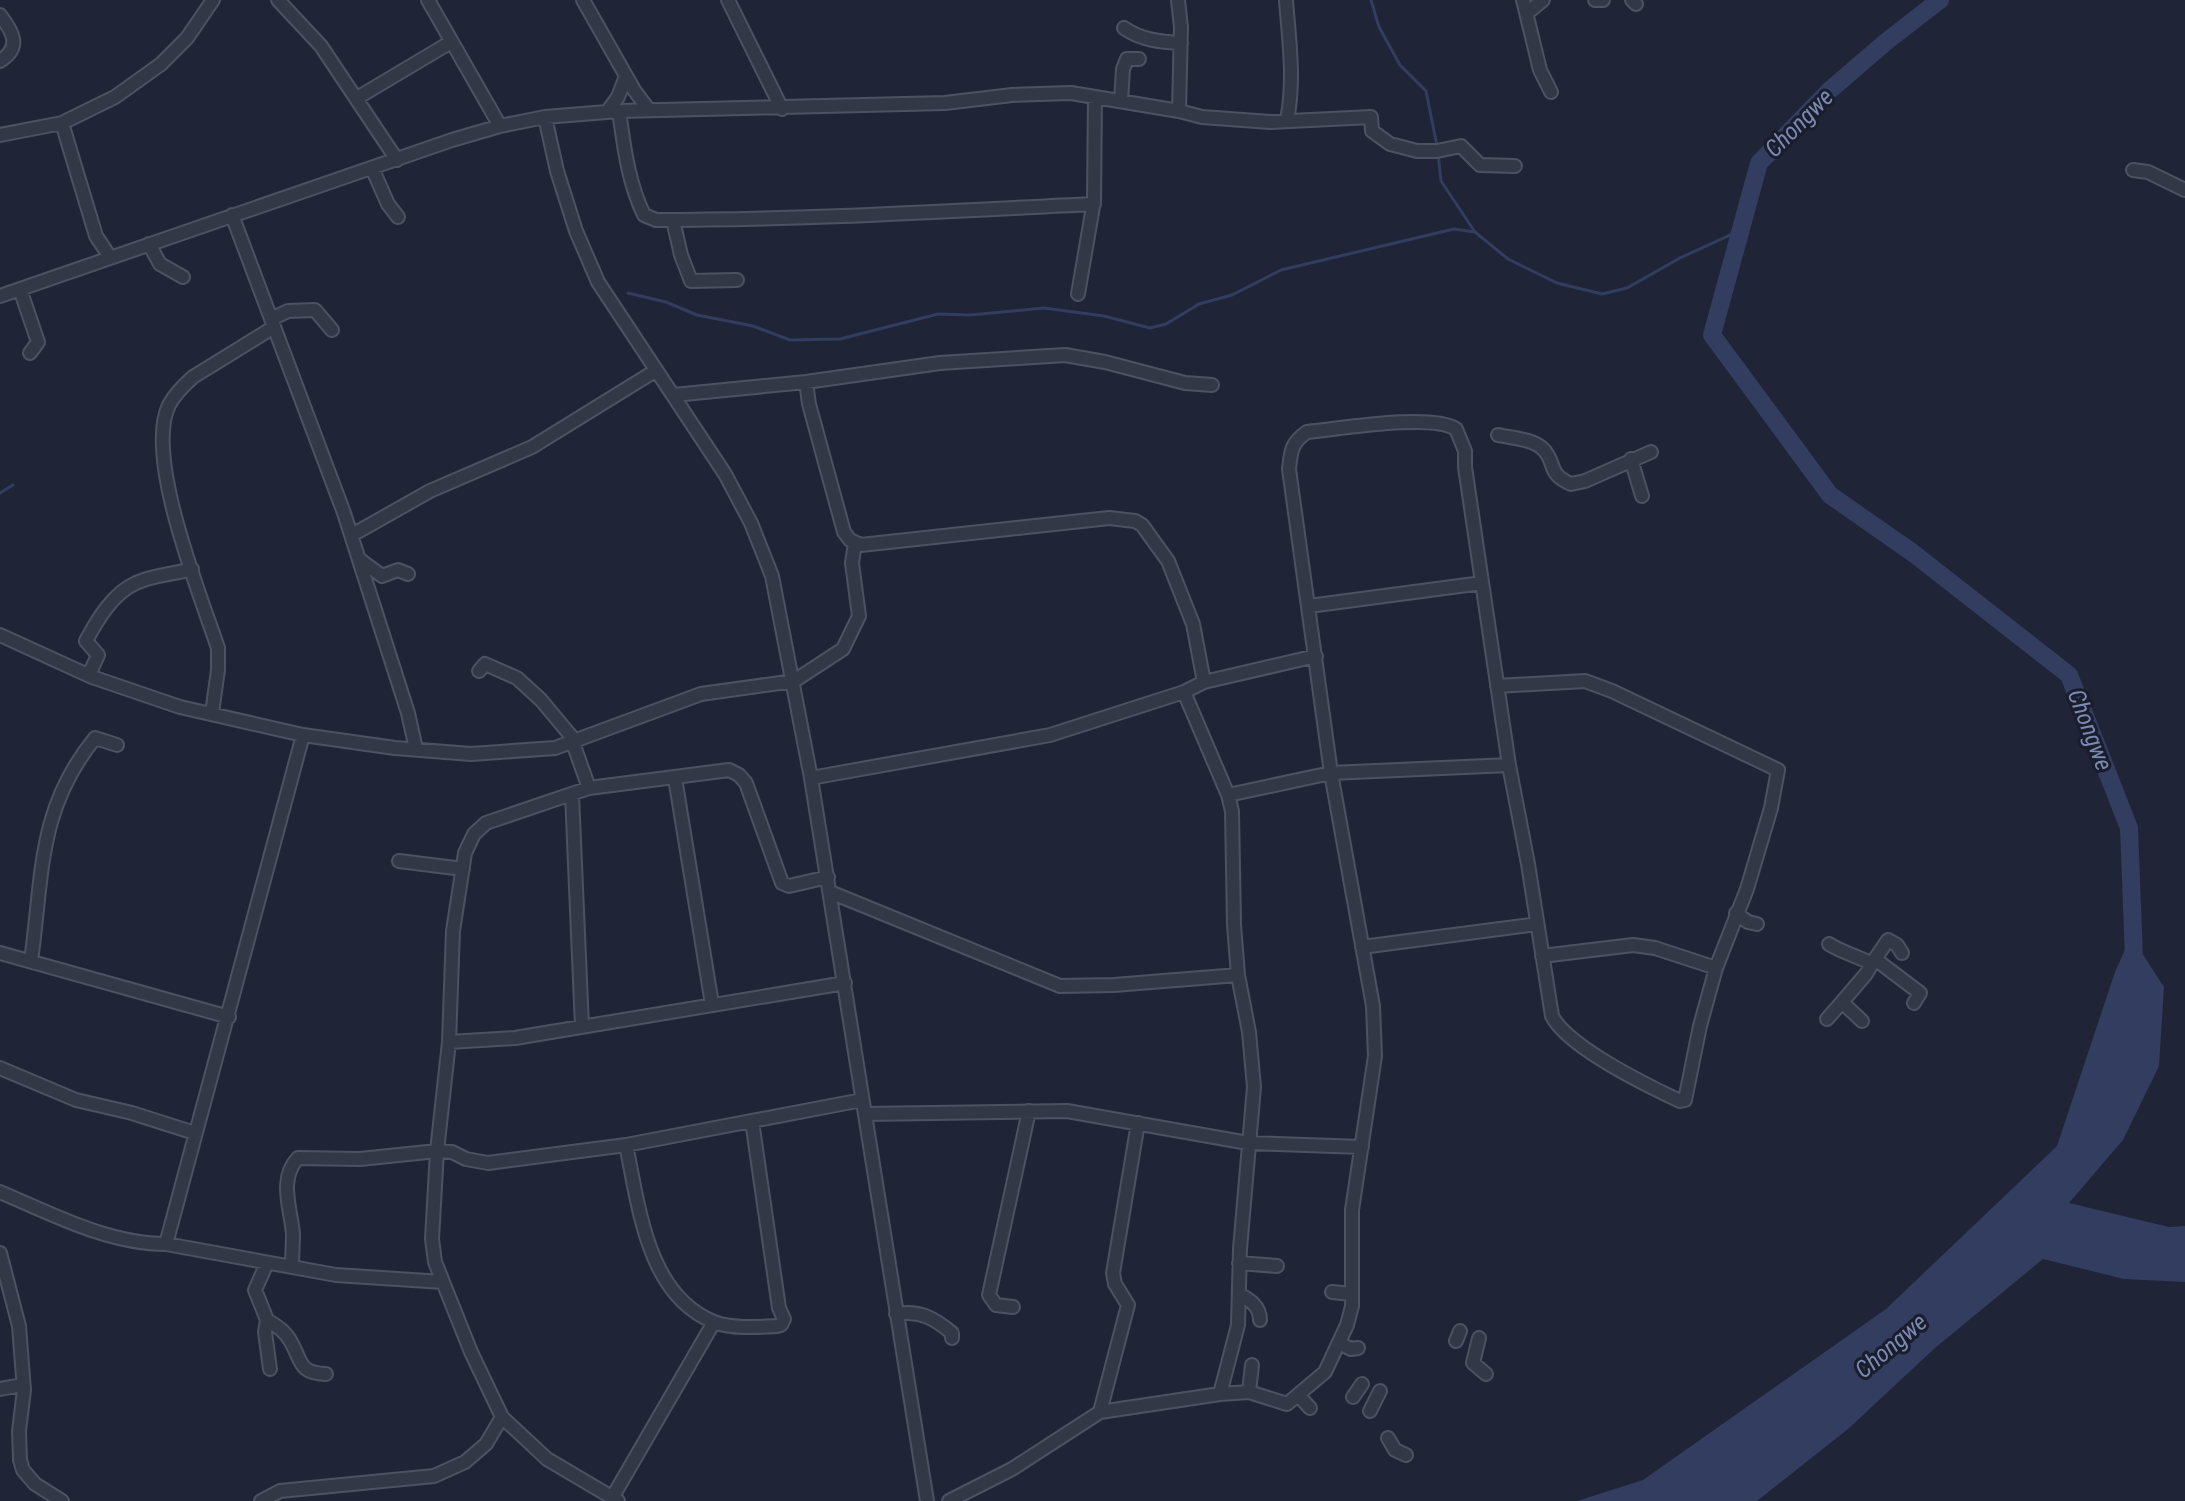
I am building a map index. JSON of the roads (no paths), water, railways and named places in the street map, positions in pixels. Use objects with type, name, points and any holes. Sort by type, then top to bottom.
[{"type":"street","points":[[0,135],[62,123],[115,97],[161,64],[187,38],[213,0]]},
{"type":"street","points":[[428,0],[500,126]]},
{"type":"street","points":[[583,0],[649,110]]},
{"type":"street","points":[[728,0],[782,109]]},
{"type":"street","points":[[1178,0],[1181,43],[1179,111]]},
{"type":"street","points":[[1286,0],[1291,72],[1291,101],[1287,120]]},
{"type":"street","points":[[1543,0],[1525,6],[1540,70],[1551,92]]},
{"type":"street","points":[[1595,0],[1603,0]]},
{"type":"street","points":[[284,1],[321,46],[397,160]]},
{"type":"street","points":[[0,15],[13,32],[12,48],[8,56],[0,61]]},
{"type":"street","points":[[1124,28],[1132,34],[1159,42],[1181,43]]},
{"type":"street","points":[[357,98],[451,42]]},
{"type":"street","points":[[1121,101],[1123,69],[1127,59],[1139,59]]},
{"type":"street","points":[[626,76],[613,111],[636,199],[642,212],[656,220],[795,219],[1094,204]]},
{"type":"street","points":[[0,296],[500,126],[545,117],[613,111],[945,103],[1012,95],[1071,93],[1202,117],[1270,122],[1371,117],[1372,131],[1390,144],[1423,152],[1461,146],[1480,165],[1515,166]]},
{"type":"street","points":[[1078,294],[1094,204],[1095,97]]},
{"type":"street","points":[[545,117],[557,171],[576,231],[598,282],[725,474],[751,523],[772,576],[794,681],[828,877],[927,1501]]},
{"type":"street","points":[[62,123],[96,236],[110,257]]},
{"type":"street","points":[[372,168],[388,204],[398,217]]},
{"type":"street","points":[[2133,170],[2148,172],[2185,190]]},
{"type":"street","points":[[232,215],[352,535],[408,713],[416,749]]},
{"type":"street","points":[[673,220],[683,264],[691,281],[737,280]]},
{"type":"street","points":[[149,244],[160,264],[183,277]]},
{"type":"street","points":[[20,289],[38,342],[30,353]]},
{"type":"street","points":[[212,713],[219,654],[176,518],[163,449],[168,407],[193,377],[288,311],[315,310],[332,330]]},
{"type":"street","points":[[674,395],[806,382],[940,363],[1065,355],[1185,383],[1212,385]]},
{"type":"street","points":[[352,535],[430,491],[532,447],[655,371]]},
{"type":"street","points":[[806,382],[809,404],[844,532],[855,543],[872,544],[1109,518],[1135,521],[1142,525],[1168,561],[1193,624],[1204,682]]},
{"type":"street","points":[[949,1501],[1012,1469],[1100,1412],[1249,1392],[1287,1404],[1325,1372],[1347,1325],[1352,1294],[1352,1210],[1375,1056],[1373,1006],[1331,773],[1289,469],[1291,448],[1307,432],[1409,423],[1442,423],[1456,429],[1465,451],[1482,583],[1497,686],[1509,765],[1552,1016],[1565,1034],[1647,1086],[1680,1101],[1685,1100],[1716,968],[1747,889],[1771,808],[1778,770],[1585,681],[1497,686]]},
{"type":"street","points":[[1498,435],[1538,445],[1546,451],[1555,475],[1571,484],[1585,481],[1651,452]]},
{"type":"street","points":[[1631,459],[1642,496]]},
{"type":"street","points":[[0,635],[89,675],[180,707],[303,735],[471,754],[555,748],[701,694],[794,681],[843,649],[859,616],[852,563],[855,543]]},
{"type":"street","points":[[359,559],[382,576],[398,570],[408,574]]},
{"type":"street","points":[[89,675],[98,655],[86,641],[99,617],[113,602],[135,583],[192,569]]},
{"type":"street","points":[[1309,606],[1482,583]]},
{"type":"street","points":[[811,778],[1050,735],[1184,692],[1204,682],[1316,656]]},
{"type":"street","points":[[479,671],[485,664],[517,678],[541,700],[575,742],[589,788]]},
{"type":"street","points":[[1184,692],[1232,811],[1234,925],[1254,1087],[1239,1263],[1238,1325],[1220,1394]]},
{"type":"street","points":[[166,1244],[303,735]]},
{"type":"street","points":[[31,961],[40,869],[49,822],[64,784],[95,738],[117,745]]},
{"type":"street","points":[[1228,795],[1331,773],[1509,765]]},
{"type":"street","points":[[714,1322],[615,1500],[547,1459],[502,1417],[471,1352],[435,1262],[432,1239],[437,1151],[449,1042],[453,931],[465,853],[474,834],[486,823],[589,788],[729,770],[739,775],[750,792],[782,883],[789,886],[828,877]]},
{"type":"street","points":[[675,778],[712,1004]]},
{"type":"street","points":[[572,794],[582,1027]]},
{"type":"street","points":[[399,861],[463,869]]},
{"type":"street","points":[[830,892],[1060,986],[1238,975]]},
{"type":"street","points":[[1736,913],[1748,922],[1757,924]]},
{"type":"street","points":[[1362,947],[1537,924]]},
{"type":"street","points":[[1827,1019],[1888,940],[1897,945],[1902,953]]},
{"type":"street","points":[[1829,944],[1842,952],[1874,962],[1920,993],[1914,1003]]},
{"type":"street","points":[[1542,956],[1633,945],[1655,948],[1716,968]]},
{"type":"street","points":[[0,953],[229,1017]]},
{"type":"street","points":[[449,1042],[515,1038],[845,983]]},
{"type":"street","points":[[1842,1002],[1862,1021]]},
{"type":"street","points":[[0,1068],[76,1100],[132,1113],[195,1133]]},
{"type":"street","points":[[292,1267],[293,1232],[287,1180],[298,1158],[360,1159],[437,1151],[452,1152],[466,1159],[488,1163],[626,1145],[862,1100]]},
{"type":"street","points":[[1013,1307],[996,1305],[989,1295],[1029,1111]]},
{"type":"street","points":[[865,1114],[1067,1111],[1248,1143],[1362,1147]]},
{"type":"street","points":[[626,1145],[644,1228],[654,1256],[674,1293],[686,1305],[714,1322],[763,1327],[781,1325],[784,1319],[779,1308],[752,1121]]},
{"type":"street","points":[[1100,1412],[1128,1305],[1115,1284],[1113,1273],[1138,1123]]},
{"type":"street","points":[[0,1192],[115,1237],[142,1244],[166,1244],[336,1275],[443,1282]]},
{"type":"street","points":[[0,1253],[19,1326],[24,1390],[19,1445],[23,1470],[35,1484],[62,1501]]},
{"type":"street","points":[[267,1263],[255,1290],[267,1320],[265,1332],[270,1369]]},
{"type":"street","points":[[1239,1263],[1277,1266]]},
{"type":"street","points":[[1332,1292],[1352,1294]]},
{"type":"street","points":[[1239,1294],[1252,1302],[1260,1313],[1260,1320]]},
{"type":"street","points":[[896,1314],[909,1312],[933,1317],[952,1333],[952,1338]]},
{"type":"street","points":[[267,1320],[281,1329],[291,1342],[300,1365],[314,1373],[326,1374]]},
{"type":"street","points":[[1479,1338],[1473,1363],[1486,1374]]},
{"type":"street","points":[[1339,1343],[1351,1349],[1358,1348]]},
{"type":"street","points":[[1249,1392],[1252,1365]]},
{"type":"street","points":[[1353,1397],[1362,1384]]},
{"type":"street","points":[[0,1389],[22,1385]]},
{"type":"street","points":[[1370,1411],[1380,1391]]},
{"type":"street","points":[[1299,1396],[1310,1408]]},
{"type":"street","points":[[261,1501],[280,1491],[434,1476],[465,1462],[486,1444],[502,1417]]},
{"type":"street","points":[[1389,1424],[1387,1441],[1395,1450],[1406,1455]]},
{"type":"water","points":[[2131,936],[2164,987],[2159,1066],[2123,1140],[2069,1203],[2169,1227],[2185,1226],[2185,1282],[2124,1279],[2043,1259],[1935,1348],[1848,1429],[1757,1501],[1577,1501],[1643,1480],[1886,1309],[2057,1146],[2115,972]]},
{"type":"waterway","points":[[1371,0],[1379,27],[1400,65],[1426,91],[1437,146]]},
{"type":"waterway","name":"Chongwe","points":[[1940,0],[1830,90],[1759,163],[1712,335],[1830,495],[1913,553],[2069,675],[2129,828],[2134,958]]},
{"type":"waterway","points":[[1438,153],[1441,181],[1475,232],[1508,259],[1557,283],[1602,294],[1627,288],[1680,258],[1741,230]]},
{"type":"waterway","points":[[628,293],[666,302],[697,315],[753,326],[790,340],[840,339],[938,314],[970,315],[1044,308],[1104,316],[1150,328],[1166,324],[1199,304],[1232,295],[1281,270],[1454,229],[1475,232]]},
{"type":"waterway","points":[[0,493],[13,485]]}]
